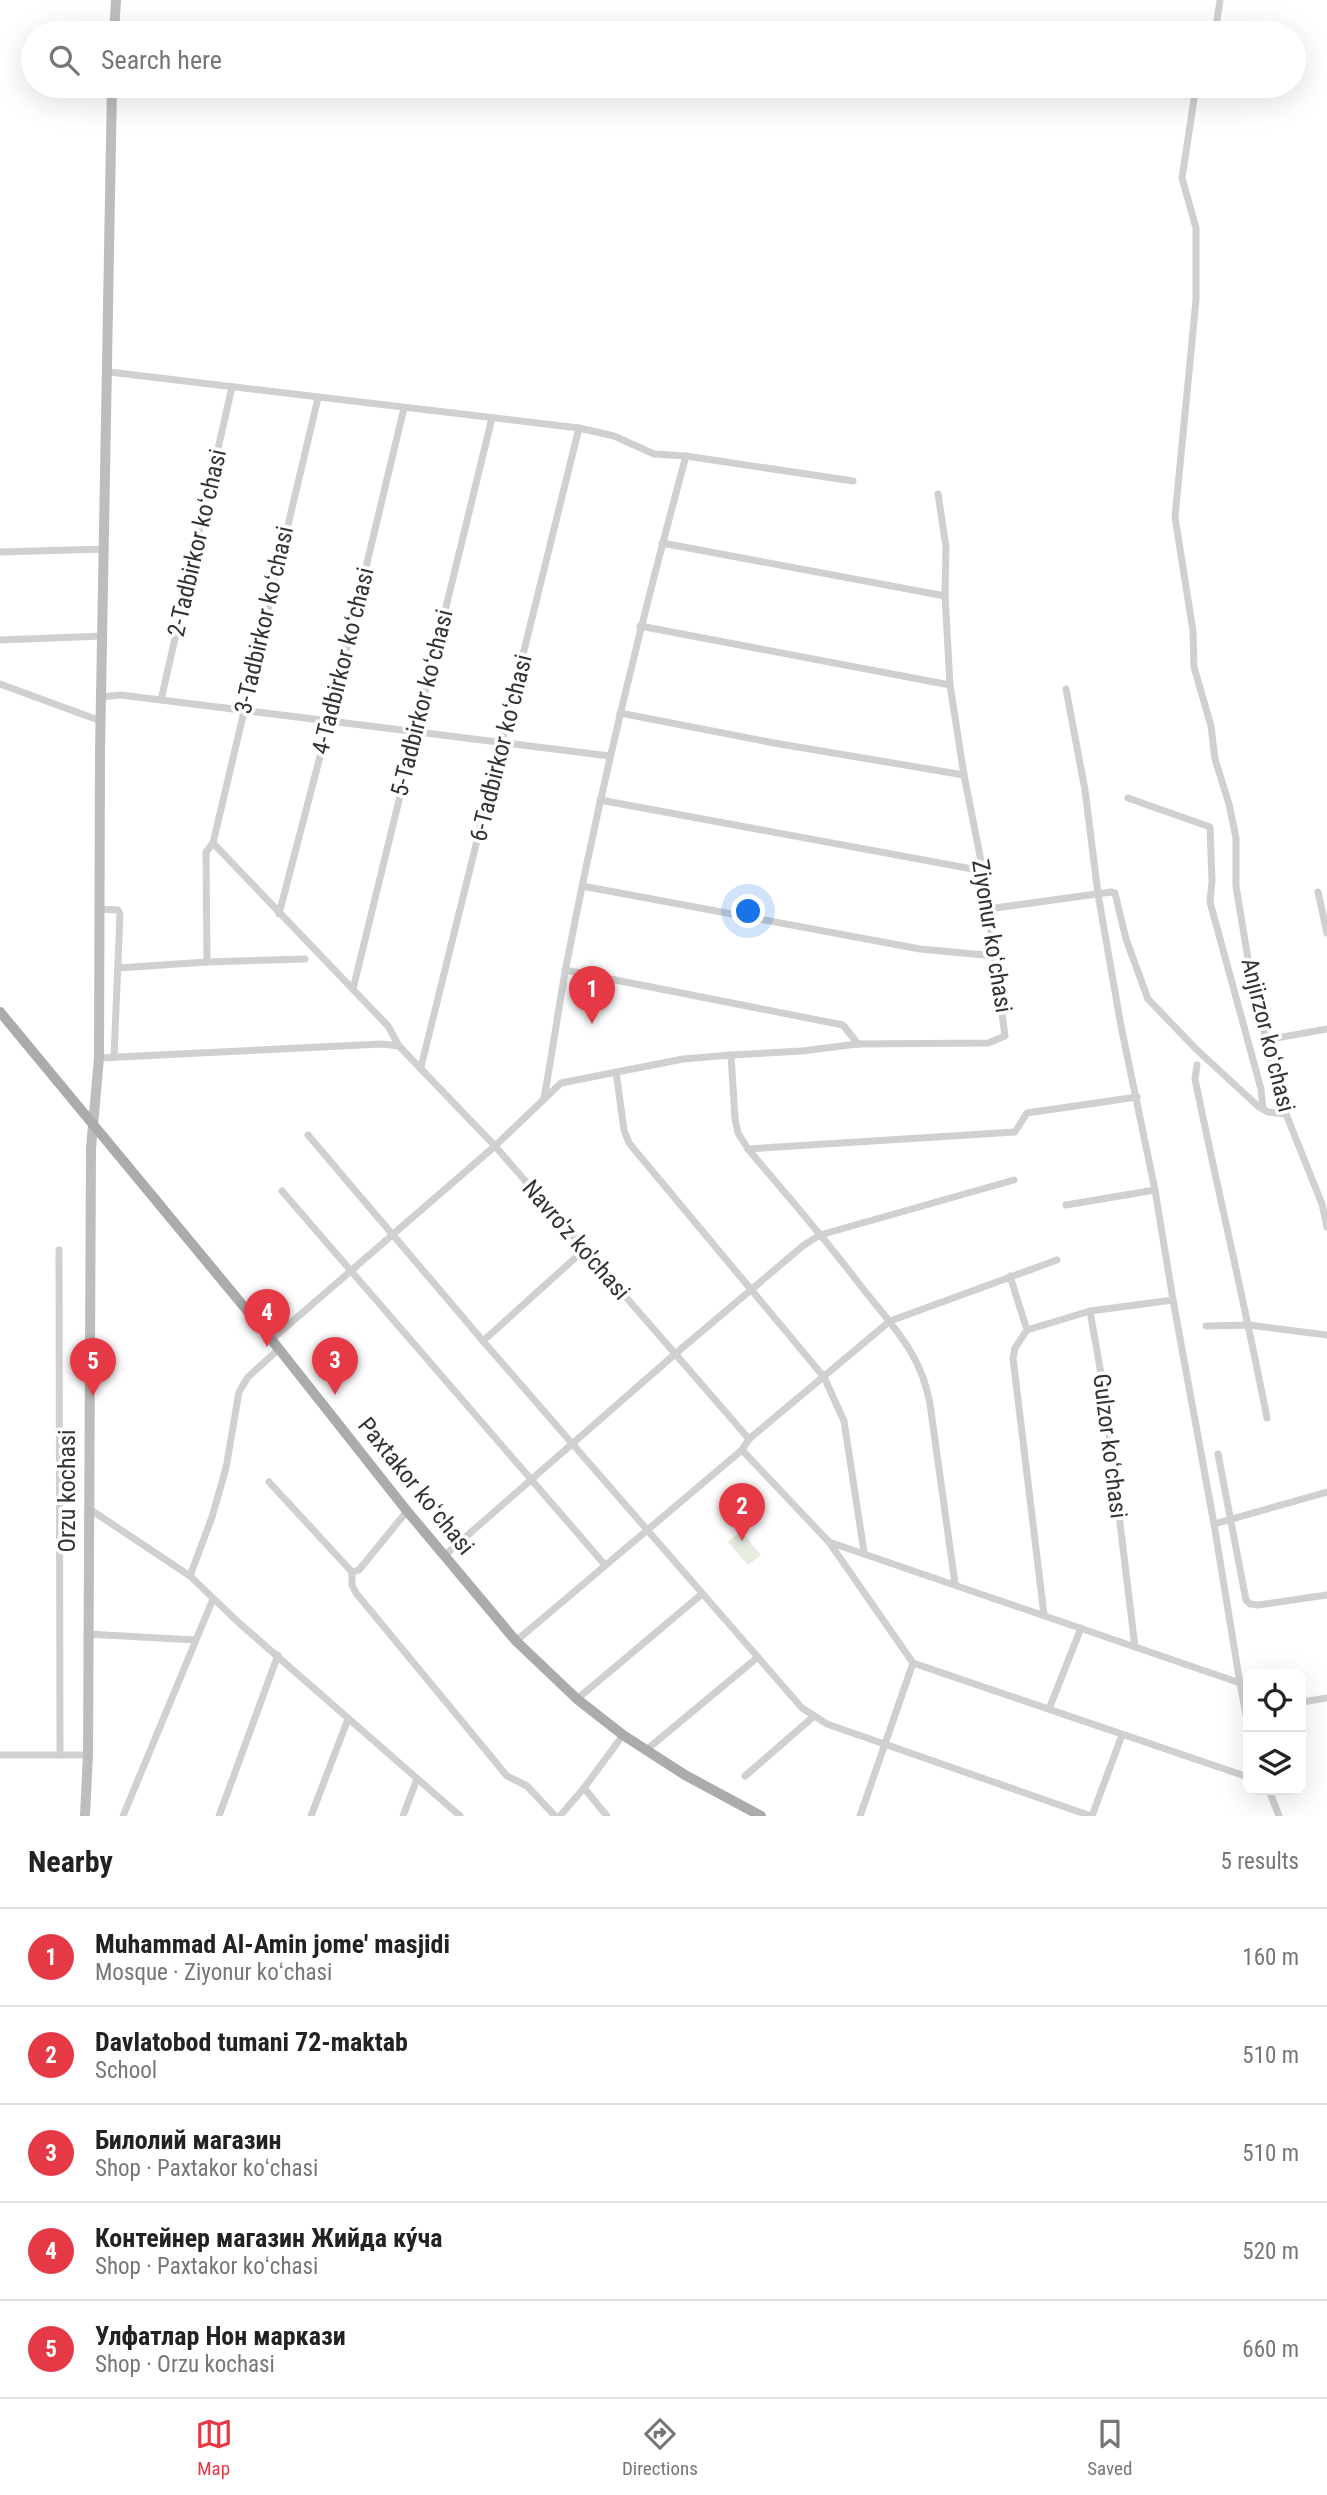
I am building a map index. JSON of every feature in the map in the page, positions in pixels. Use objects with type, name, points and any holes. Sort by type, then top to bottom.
[{"type":"main road","points":[[115,21],[116,0]]},
{"type":"main road","name":"Orzu kochasi","points":[[85,1816],[88,1755],[93,1124],[99,1058],[104,909],[101,721],[112,98]]},
{"type":"main road","name":"Paxtakor koʻchasi","points":[[0,1012],[516,1642],[577,1699],[623,1735],[693,1780],[761,1816]]},
{"type":"street","points":[[1217,21],[1220,0]]},
{"type":"street","name":"Anjirzor koʻchasi","points":[[1194,98],[1182,178],[1196,228],[1196,300],[1175,517],[1193,631],[1194,667],[1212,726],[1214,758],[1229,804],[1236,838],[1236,886],[1241,921],[1266,1040],[1286,1114],[1322,1204],[1327,1227]]},
{"type":"street","points":[[108,372],[579,428],[614,436],[654,454],[686,456],[853,481]]},
{"type":"street","name":"2-Tadbirkor koʻchasi","points":[[161,700],[232,387]]},
{"type":"street","name":"3-Tadbirkor koʻchasi","points":[[207,962],[205,852],[213,844],[242,711],[318,398]]},
{"type":"street","name":"4-Tadbirkor koʻchasi","points":[[279,914],[329,722],[404,408]]},
{"type":"street","name":"5-Tadbirkor koʻchasi","points":[[353,989],[492,418]]},
{"type":"street","name":"6-Tadbirkor koʻchasi","points":[[421,1067],[579,428]]},
{"type":"street","points":[[544,1099],[565,970],[600,800],[640,626],[686,456]]},
{"type":"street","name":"Ziyonur koʻchasi","points":[[190,1576],[212,1517],[226,1468],[239,1392],[248,1377],[275,1345],[350,1271],[495,1146],[561,1083],[683,1059],[802,1052],[858,1044],[988,1043],[1005,1036],[988,909],[950,685],[945,596],[946,547],[938,494]]},
{"type":"street","points":[[662,543],[945,596]]},
{"type":"street","points":[[0,552],[105,550]]},
{"type":"street","points":[[640,626],[950,685]]},
{"type":"street","points":[[0,640],[103,636]]},
{"type":"street","points":[[0,684],[101,721]]},
{"type":"street","points":[[1066,690],[1085,790],[1098,894],[1121,1026],[1155,1190],[1243,1699]]},
{"type":"street","points":[[102,697],[121,695],[610,757]]},
{"type":"street","points":[[620,713],[774,743],[964,775]]},
{"type":"street","points":[[1128,798],[1210,827],[1210,902],[1261,1089],[1263,1110]]},
{"type":"street","points":[[600,800],[982,871]]},
{"type":"street","name":"Navro'z ko'chasi","points":[[213,844],[388,1026],[399,1046],[495,1146],[749,1439]]},
{"type":"street","points":[[582,886],[920,949],[995,956]]},
{"type":"street","points":[[988,909],[1111,892],[1115,894],[1126,939],[1148,999],[1197,1050],[1263,1110],[1286,1114]]},
{"type":"street","points":[[1318,892],[1327,933]]},
{"type":"street","points":[[104,909],[118,910],[120,914],[114,1057]]},
{"type":"street","points":[[118,968],[207,962],[305,960]]},
{"type":"street","points":[[565,970],[843,1025],[858,1044]]},
{"type":"street","points":[[1266,1040],[1327,1029]]},
{"type":"street","points":[[99,1058],[382,1044],[399,1046]]},
{"type":"street","points":[[731,1055],[738,1133],[748,1149],[890,1321],[908,1345],[927,1384],[955,1584]]},
{"type":"street","points":[[1197,1065],[1195,1079],[1267,1418]]},
{"type":"street","points":[[616,1072],[624,1130],[629,1143],[824,1377],[847,1433],[864,1552]]},
{"type":"street","points":[[748,1149],[1015,1132],[1027,1113],[1137,1097]]},
{"type":"street","points":[[308,1135],[702,1594],[802,1708],[813,1717],[1092,1816],[1122,1735]]},
{"type":"street","points":[[445,1555],[572,1442],[804,1245],[820,1235],[1014,1180]]},
{"type":"street","points":[[1066,1205],[1155,1190]]},
{"type":"street","points":[[282,1191],[605,1565]]},
{"type":"street","points":[[59,1250],[60,1755]]},
{"type":"street","points":[[483,1341],[584,1250]]},
{"type":"street","points":[[516,1642],[742,1450],[749,1439],[890,1321],[1057,1260]]},
{"type":"street","points":[[1010,1276],[1027,1329]]},
{"type":"street","points":[[1044,1615],[1013,1358],[1015,1348],[1027,1329],[1090,1311],[1173,1300]]},
{"type":"street","name":"Gulzor koʻchasi","points":[[1090,1311],[1104,1391],[1135,1647]]},
{"type":"street","points":[[1206,1326],[1249,1325],[1327,1335]]},
{"type":"street","points":[[742,1450],[828,1542],[913,1663],[1243,1775]]},
{"type":"street","points":[[1218,1454],[1246,1600],[1250,1604],[1258,1605],[1327,1595]]},
{"type":"street","points":[[269,1482],[352,1572],[352,1585],[356,1593],[482,1747],[507,1776],[527,1786],[555,1816]]},
{"type":"street","points":[[1214,1524],[1327,1492]]},
{"type":"street","points":[[88,1507],[190,1576],[460,1816]]},
{"type":"street","points":[[352,1572],[359,1570],[407,1511]]},
{"type":"street","points":[[828,1542],[864,1552],[1240,1683]]},
{"type":"street","points":[[577,1699],[702,1594]]},
{"type":"street","points":[[123,1816],[213,1598]]},
{"type":"street","points":[[1049,1709],[1081,1628]]},
{"type":"street","points":[[87,1634],[195,1640]]},
{"type":"street","points":[[219,1816],[278,1655]]},
{"type":"street","points":[[646,1751],[758,1657]]},
{"type":"street","points":[[860,1816],[913,1663]]},
{"type":"street","points":[[1306,1701],[1327,1698]]},
{"type":"street","points":[[745,1776],[813,1717]]},
{"type":"street","points":[[311,1816],[348,1719]]},
{"type":"street","points":[[561,1816],[623,1735]]},
{"type":"street","points":[[0,1755],[88,1755]]},
{"type":"street","points":[[403,1816],[417,1779]]},
{"type":"street","points":[[584,1787],[607,1816]]},
{"type":"street","points":[[1271,1795],[1279,1816]]},
{"type":"shaded area","points":[[741,1531],[761,1555],[748,1565],[728,1542]]},
{"type":"place","name":"Muhammad Al-Amin jome' masjidi","points":[[592,1024]]},
{"type":"place","name":"Контейнер магазин Жийда ку́ча","points":[[267,1347]]},
{"type":"place","name":"Билолий магазин","points":[[335,1395]]},
{"type":"place","name":"Улфатлар Нон маркази","points":[[93,1396]]},
{"type":"place","name":"Davlatobod tumani 72-maktab","points":[[742,1541]]}]
